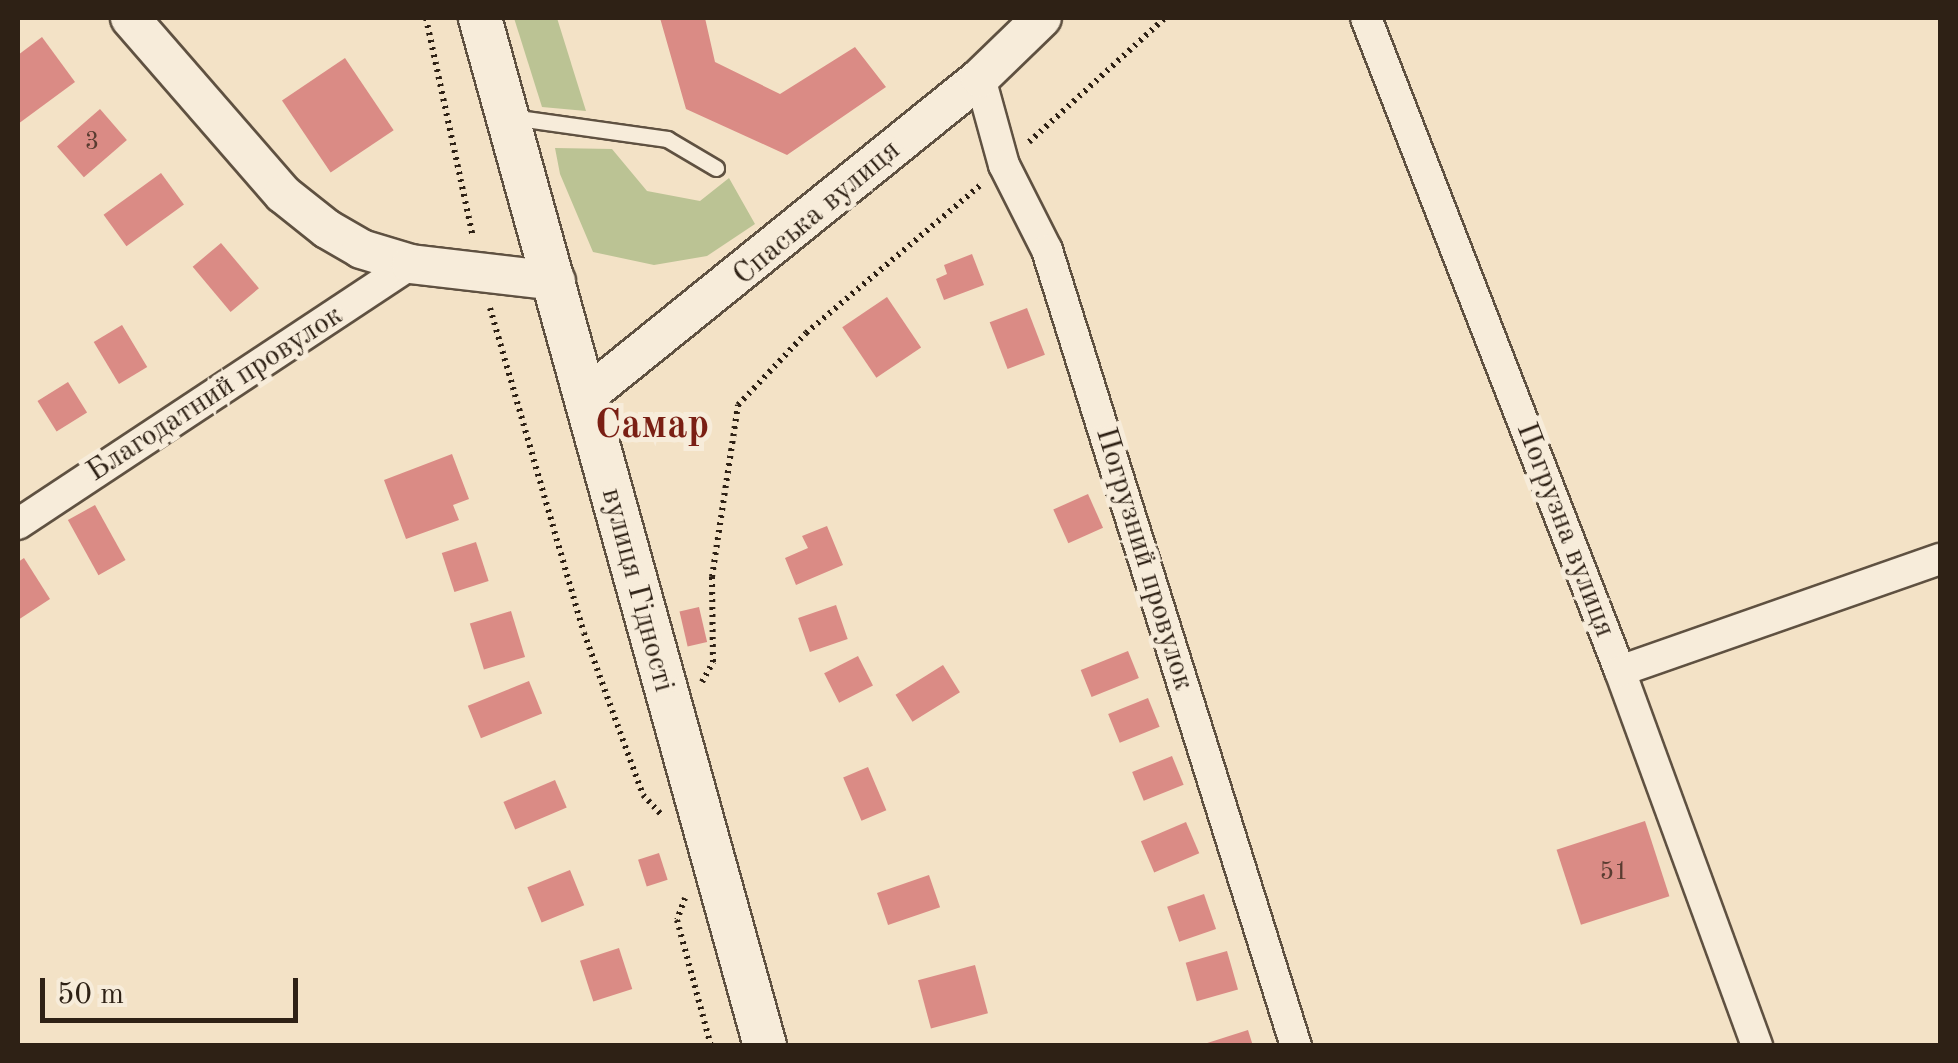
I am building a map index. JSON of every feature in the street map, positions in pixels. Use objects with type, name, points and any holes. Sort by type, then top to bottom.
[{"type":"main road","name":"вулиця Гідності","points":[[480,18],[511,117],[584,398],[765,1046]]},
{"type":"street","points":[[130,18],[283,194],[327,229],[361,249],[412,264],[556,281]]},
{"type":"street","name":"Спаська вулиця","points":[[584,398],[980,78],[1042,18]]},
{"type":"street","name":"Погрузна вулиця","points":[[1366,18],[1620,671],[1757,1046]]},
{"type":"street","name":"Погрузний провулок","points":[[980,78],[1004,165],[1047,250],[1296,1046]]},
{"type":"street","name":"Благодатний провулок","points":[[18,524],[412,264]]},
{"type":"street","points":[[1620,671],[1940,558]]},
{"type":"lane","points":[[511,117],[667,139],[716,168]]},
{"type":"path","points":[[426,18],[444,85],[480,274],[584,633],[643,796],[666,820]]},
{"type":"path","points":[[672,716],[702,684],[713,662],[712,577],[738,405],[806,334],[1004,165],[1165,18]]},
{"type":"path","points":[[691,882],[677,920],[711,1046]]},
{"type":"green space","points":[[514,18],[557,18],[586,111],[542,107]]},
{"type":"green space","points":[[555,148],[612,149],[647,191],[700,201],[729,178],[755,224],[707,256],[654,265],[593,252],[560,174]]},
{"type":"building","points":[[660,18],[705,18],[715,62],[780,94],[855,47],[886,87],[787,155],[686,109]]},
{"type":"building","points":[[42,37],[75,82],[18,124],[18,55]]},
{"type":"building","points":[[345,58],[394,130],[331,173],[282,100]]},
{"type":"building","points":[[100,109],[127,140],[84,177],[57,146]]},
{"type":"building","points":[[161,173],[184,205],[126,246],[104,215]]},
{"type":"building","points":[[221,243],[259,288],[231,312],[193,267]]},
{"type":"building","points":[[972,254],[984,285],[944,300],[936,279],[947,274],[944,265]]},
{"type":"building","points":[[887,297],[921,348],[876,378],[842,327]]},
{"type":"building","points":[[1027,308],[1045,355],[1008,369],[990,322]]},
{"type":"building","points":[[122,325],[147,367],[119,384],[94,342]]},
{"type":"building","points":[[68,382],[87,413],[57,432],[37,401]]},
{"type":"building","points":[[452,454],[469,499],[453,505],[459,520],[406,539],[384,480]]},
{"type":"building","points":[[1088,494],[1103,528],[1068,543],[1053,509]]},
{"type":"building","points":[[95,505],[126,560],[98,575],[68,520]]},
{"type":"building","points":[[827,526],[843,565],[796,585],[785,558],[808,548],[802,536]]},
{"type":"building","points":[[476,542],[489,581],[454,592],[442,553]]},
{"type":"building","points":[[24,558],[50,599],[18,620],[18,562]]},
{"type":"building","points":[[836,605],[848,639],[810,652],[798,618]]},
{"type":"building","points":[[699,607],[707,642],[688,647],[680,611]]},
{"type":"building","points":[[511,611],[525,657],[484,669],[470,624]]},
{"type":"building","points":[[1128,651],[1139,678],[1092,697],[1081,670]]},
{"type":"building","points":[[858,656],[873,685],[839,703],[824,673]]},
{"type":"building","points":[[943,665],[960,692],[912,722],[896,695]]},
{"type":"building","points":[[529,681],[542,713],[481,738],[468,706]]},
{"type":"building","points":[[1148,698],[1160,727],[1120,743],[1108,714]]},
{"type":"building","points":[[1172,756],[1184,785],[1144,801],[1132,772]]},
{"type":"building","points":[[868,767],[886,810],[862,821],[843,778]]},
{"type":"building","points":[[555,780],[567,808],[515,829],[503,802]]},
{"type":"building","points":[[1645,821],[1669,896],[1581,925],[1557,850]]},
{"type":"building","points":[[1186,822],[1199,853],[1154,872],[1141,841]]},
{"type":"building","points":[[659,853],[668,880],[647,886],[638,860]]},
{"type":"building","points":[[570,870],[584,905],[542,922],[527,887]]},
{"type":"building","points":[[929,875],[940,907],[888,925],[877,893]]},
{"type":"building","points":[[1204,894],[1216,929],[1179,942],[1167,907]]},
{"type":"building","points":[[619,948],[632,989],[593,1002],[580,961]]},
{"type":"building","points":[[1227,951],[1238,989],[1197,1001],[1186,963]]},
{"type":"building","points":[[975,965],[988,1013],[931,1029],[918,980]]},
{"type":"building","points":[[1248,1030],[1253,1046],[1201,1046],[1201,1045]]},
{"type":"district","name":"Самар","points":[[652,427]]}]
